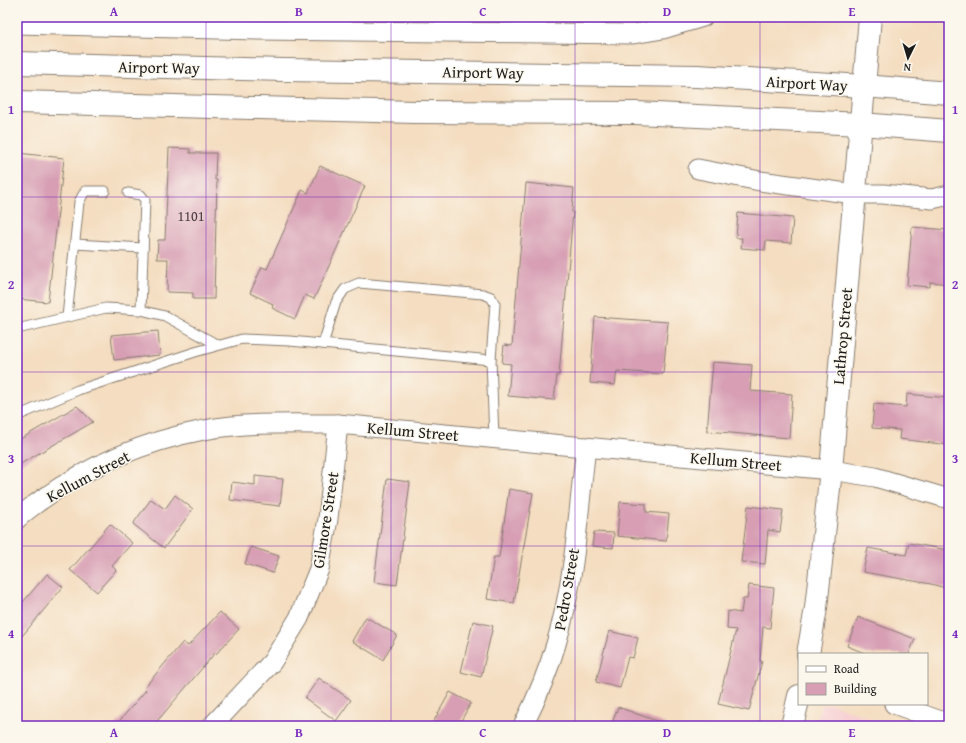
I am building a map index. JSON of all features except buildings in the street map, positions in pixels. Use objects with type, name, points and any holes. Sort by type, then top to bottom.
[{"type":"main road","name":"Lathrop Street","points":[[808,653],[816,608],[831,470],[870,17]]},
{"type":"main road","name":"Airport Way","points":[[17,63],[283,70],[386,70],[698,76],[864,86],[949,93]]},
{"type":"main road","points":[[17,102],[407,112],[636,113],[861,124],[949,131]]},
{"type":"main road","points":[[792,726],[798,700]]},
{"type":"street","points":[[17,24],[344,24],[633,34],[663,29],[703,17]]},
{"type":"street","points":[[698,169],[760,181],[854,194],[883,194],[932,199],[949,195]]},
{"type":"street","name":"Kellum Street","points":[[18,515],[60,487],[110,460],[160,440],[206,430],[258,424],[338,424],[831,470],[875,477],[949,499]]},
{"type":"street","name":"Gilmore Street","points":[[212,726],[272,662],[299,618],[319,569],[328,519],[338,424]]},
{"type":"street","name":"Pedro Street","points":[[523,726],[536,699],[556,645],[570,583],[586,447]]},
{"type":"street","points":[[897,705],[949,724]]},
{"type":"lane","points":[[68,317],[79,202],[84,191],[105,191]]},
{"type":"lane","points":[[128,193],[141,195],[145,200],[140,310]]},
{"type":"lane","points":[[75,244],[143,248]]},
{"type":"lane","points":[[323,344],[336,302],[345,289],[359,283],[483,294],[491,297],[495,304],[491,360],[494,438]]},
{"type":"lane","points":[[17,329],[106,308],[140,310],[165,316],[218,345]]},
{"type":"lane","points":[[17,416],[78,390],[194,352],[242,339],[323,344],[491,360]]},
{"type":"shaded area","points":[[822,705],[835,705],[891,726],[814,726]]}]
